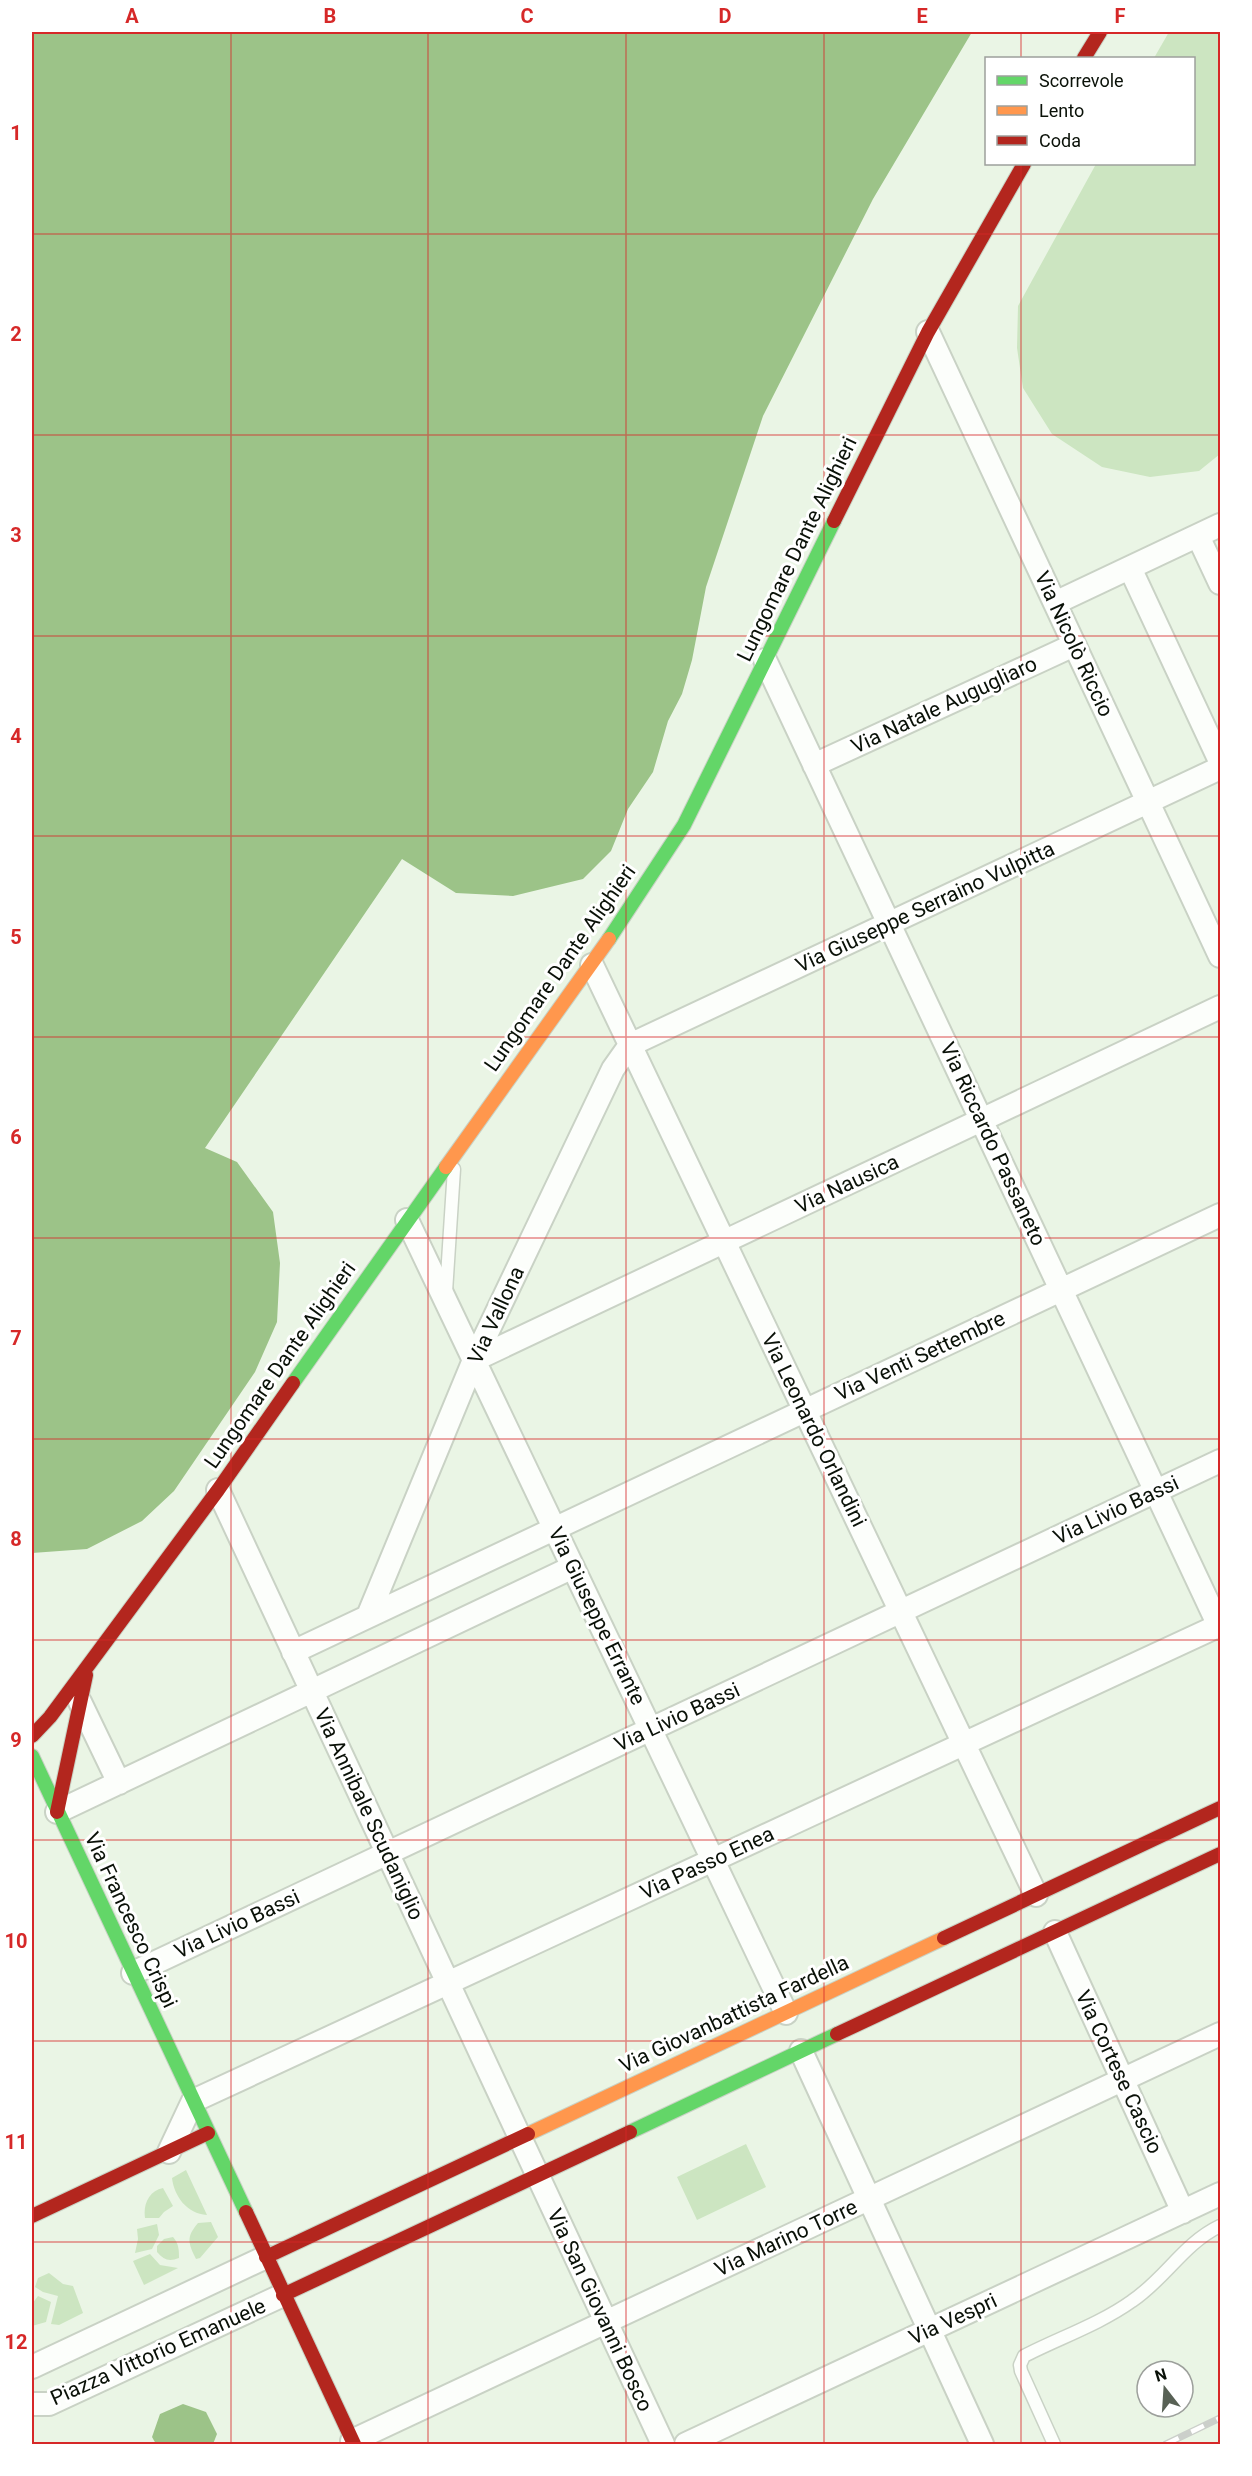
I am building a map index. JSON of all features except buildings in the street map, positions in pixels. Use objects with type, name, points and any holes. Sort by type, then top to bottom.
[{"type":"main road","points":[[1085,57],[1100,32]]},
{"type":"main road","name":"Lungomare Dante Alighieri","points":[[32,1736],[50,1717],[218,1490],[407,1220],[592,965],[684,825],[928,332],[1023,165]]},
{"type":"main road","points":[[57,1812],[87,1666]]},
{"type":"main road","name":"Via Francesco Crispi","points":[[32,1756],[266,2257],[350,2443]]},
{"type":"main road","name":"Via Giovanbattista Fardella","points":[[266,2257],[1221,1808]]},
{"type":"main road","points":[[283,2295],[1221,1854]]},
{"type":"main road","points":[[32,2216],[208,2133]]},
{"type":"street","name":"Via Nicolò Riccio","points":[[928,332],[1221,956]]},
{"type":"street","points":[[1055,603],[1221,525]]},
{"type":"street","points":[[1198,536],[1221,583]]},
{"type":"street","points":[[1130,568],[1221,760]]},
{"type":"street","name":"Via Natale Augugliaro","points":[[814,765],[1074,645]]},
{"type":"street","name":"Via Riccardo Passaneto","points":[[765,660],[1220,1626]]},
{"type":"street","name":"Via Giuseppe Serraino Vulpitta","points":[[630,1045],[1221,768]]},
{"type":"street","name":"Via Leonardo Orlandini","points":[[592,965],[1036,1895]]},
{"type":"street","name":"Via Nausica","points":[[474,1360],[1221,1007]]},
{"type":"street","name":"Via Vallona","points":[[368,1616],[474,1360],[613,1069],[630,1045]]},
{"type":"street","name":"Via Venti Settembre","points":[[293,1652],[1221,1215]]},
{"type":"street","name":"Via Giuseppe Errante","points":[[407,1220],[786,2013]]},
{"type":"street","name":"Via Livio Bassi","points":[[133,1973],[1221,1461]]},
{"type":"street","name":"Via Annibale Scudaniglio","points":[[218,1490],[520,2138]]},
{"type":"street","points":[[57,1812],[573,1567]]},
{"type":"street","name":"Via Passo Enea","points":[[193,2101],[1220,1626]]},
{"type":"street","points":[[80,1702],[119,1783]]},
{"type":"street","name":"Via Cortese Cascio","points":[[1054,1932],[1183,2212]]},
{"type":"street","name":"Via Marino Torre","points":[[350,2443],[1221,2034]]},
{"type":"street","points":[[801,2051],[982,2445]]},
{"type":"street","points":[[169,2152],[193,2101]]},
{"type":"street","name":"Via San Giovanni Bosco","points":[[520,2138],[663,2445]]},
{"type":"street","name":"Via Vespri","points":[[686,2445],[1221,2194]]},
{"type":"street","name":"Piazza Vittorio Emanuele","points":[[32,2367],[266,2257]]},
{"type":"street","name":"Piazza Vittorio Emanuele","points":[[32,2404],[49,2404],[283,2295]]},
{"type":"lane","points":[[445,1299],[455,1154]]},
{"type":"lane","points":[[1054,2445],[1020,2371],[1024,2356],[1132,2302],[1150,2288],[1193,2243],[1221,2226]]},
{"type":"shaded area","points":[[32,32],[972,32],[873,199],[763,416],[706,587],[692,660],[682,694],[668,721],[653,772],[628,809],[611,851],[583,879],[513,896],[456,893],[402,859],[205,1148],[237,1162],[273,1212],[280,1263],[277,1322],[255,1372],[174,1491],[142,1521],[87,1549],[32,1553]]},
{"type":"shaded area","points":[[1169,32],[1220,32],[1220,454],[1199,471],[1150,477],[1102,467],[1052,434],[1023,388],[1017,348],[1018,306],[1095,165],[1195,165],[1195,57],[1155,57]]},
{"type":"shaded area","points":[[746,2144],[766,2187],[697,2220],[677,2177]]},
{"type":"shaded area","points":[[186,2170],[207,2215],[188,2208],[173,2185],[172,2178]]},
{"type":"shaded area","points":[[163,2188],[173,2206],[159,2218],[145,2218],[148,2199],[154,2192]]},
{"type":"shaded area","points":[[211,2222],[218,2237],[200,2258],[196,2259],[190,2244],[190,2236],[198,2223]]},
{"type":"shaded area","points":[[157,2224],[159,2235],[152,2249],[135,2253],[138,2239],[137,2229]]},
{"type":"shaded area","points":[[173,2237],[178,2245],[179,2258],[167,2260],[157,2252],[157,2246],[164,2239]]},
{"type":"shaded area","points":[[150,2254],[160,2265],[178,2268],[144,2285],[133,2261]]},
{"type":"shaded area","points":[[49,2273],[63,2284],[73,2286],[83,2313],[59,2325],[51,2324],[58,2296],[35,2287],[38,2278]]},
{"type":"shaded area","points":[[38,2296],[51,2302],[46,2322],[32,2326],[32,2304]]},
{"type":"shaded area","points":[[183,2404],[206,2412],[217,2434],[213,2444],[156,2444],[152,2437],[160,2414]]},
{"type":"railway","points":[[1166,2444],[1220,2418]]},
{"type":"traffic: fast","points":[[609,939],[684,825],[834,521]]},
{"type":"traffic: fast","points":[[293,1383],[446,1167]]},
{"type":"traffic: fast","points":[[32,1756],[246,2212]]},
{"type":"traffic: fast","points":[[630,2132],[837,2034]]},
{"type":"traffic: slow","points":[[446,1167],[609,939]]},
{"type":"traffic: slow","points":[[528,2134],[944,1938]]},
{"type":"traffic: jam","points":[[1085,57],[1100,32]]},
{"type":"traffic: jam","points":[[834,521],[928,332],[1023,165]]},
{"type":"traffic: jam","points":[[32,1736],[50,1717],[218,1490],[293,1383]]},
{"type":"traffic: jam","points":[[57,1812],[86,1675]]},
{"type":"traffic: jam","points":[[944,1938],[1220,1808]]},
{"type":"traffic: jam","points":[[837,2034],[1220,1854]]},
{"type":"traffic: jam","points":[[283,2295],[630,2132]]},
{"type":"traffic: jam","points":[[32,2216],[208,2133]]},
{"type":"traffic: jam","points":[[266,2257],[528,2134]]},
{"type":"traffic: jam","points":[[246,2212],[354,2444]]}]
